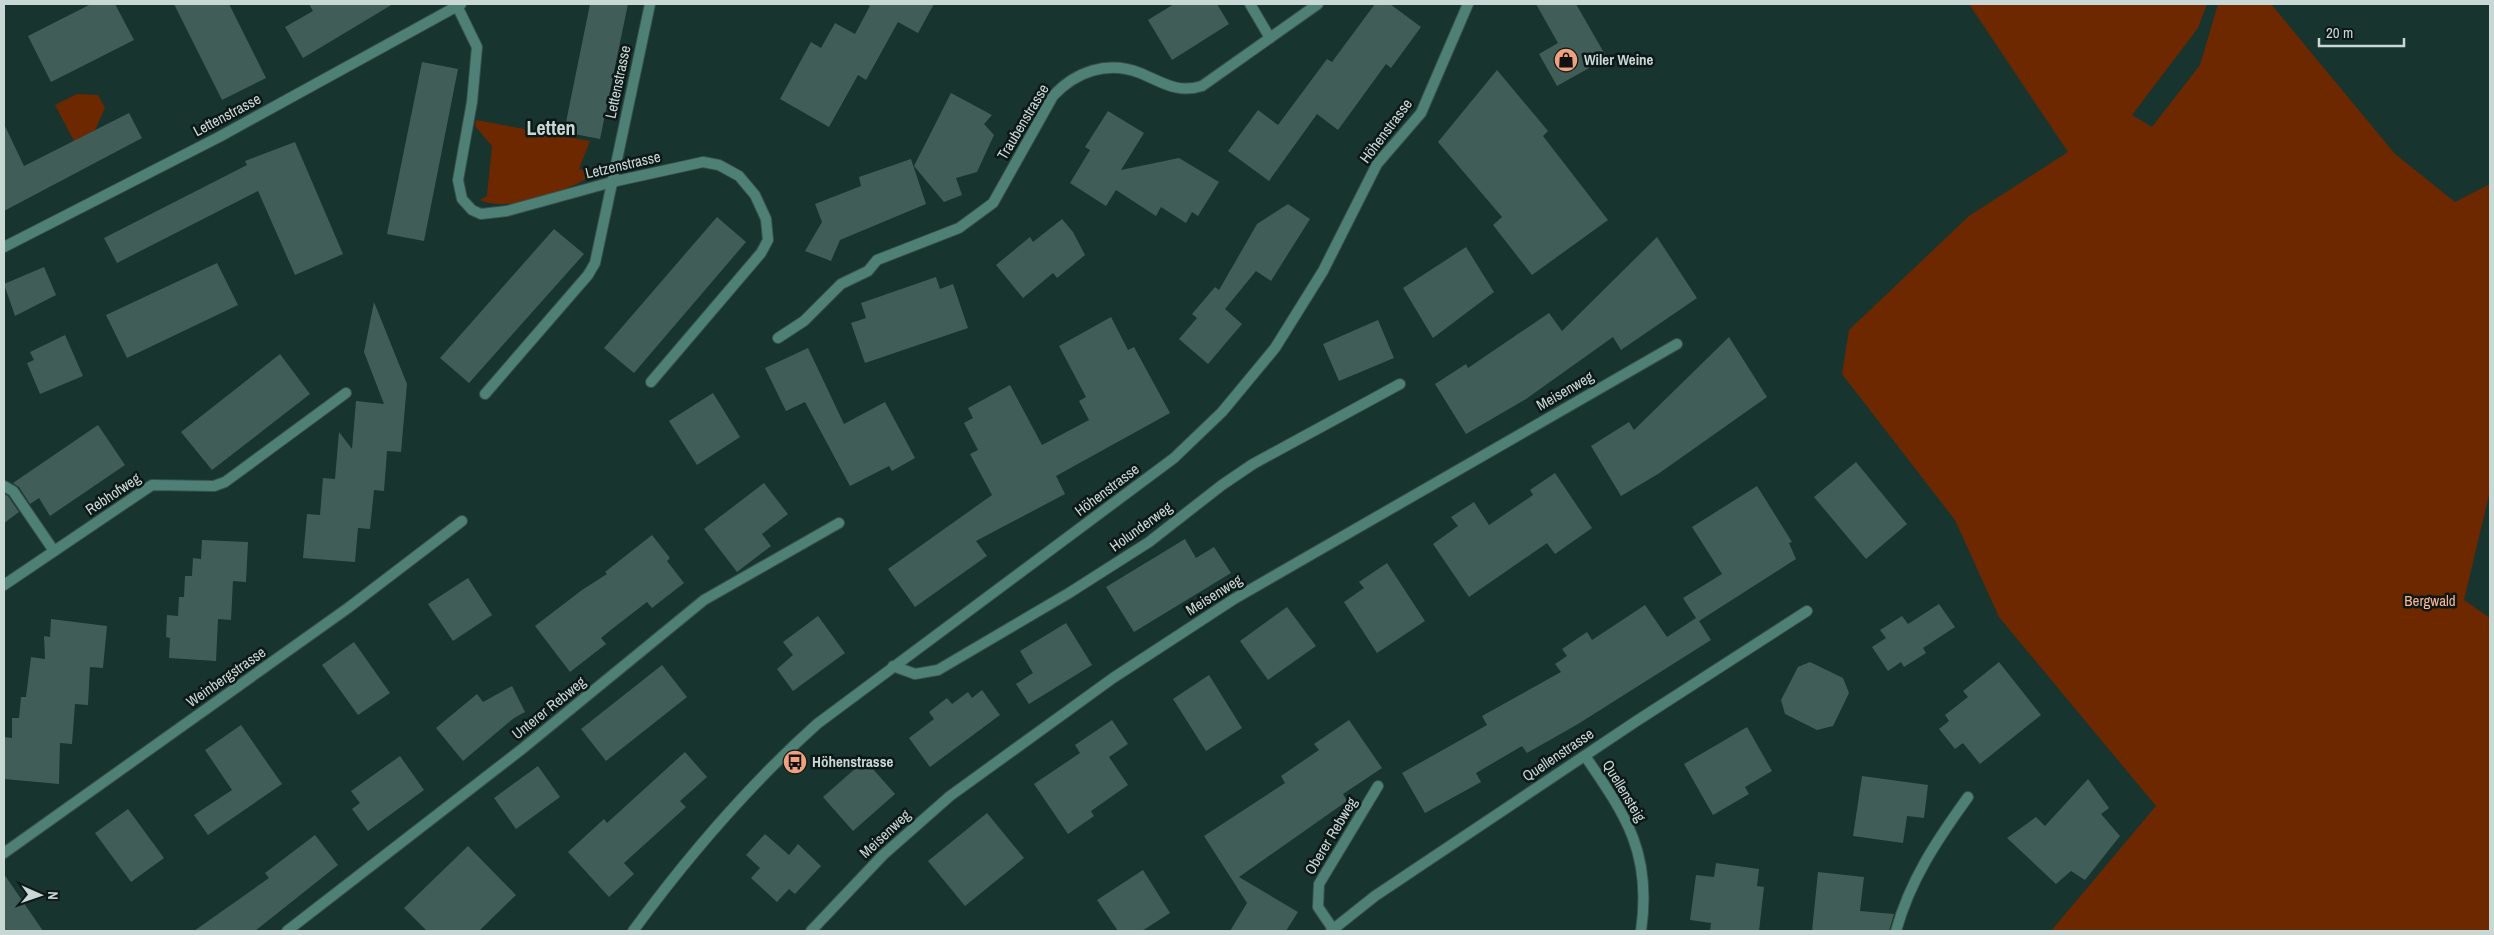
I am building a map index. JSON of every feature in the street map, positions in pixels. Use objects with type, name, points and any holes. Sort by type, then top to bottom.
[{"type":"street","name":"Lettenstrasse","points":[[485,394],[588,276],[599,251],[650,4]]},
{"type":"street","points":[[1250,4],[1270,38]]},
{"type":"street","name":"Traubenstrasse","points":[[778,338],[804,321],[841,284],[868,270],[877,260],[959,228],[993,203],[1053,96],[1065,83],[1095,68],[1110,67],[1125,68],[1165,85],[1190,90],[1202,86],[1318,4]]},
{"type":"street","name":"Höhenstrasse","points":[[633,931],[705,838],[763,775],[817,724],[893,666],[1013,580],[1174,458],[1222,412],[1275,348],[1323,271],[1377,164],[1421,113],[1468,4]]},
{"type":"street","name":"Lettenstrasse","points":[[4,247],[219,137],[459,5]]},
{"type":"street","name":"Letzenstrasse","points":[[459,5],[477,47],[472,102],[458,180],[462,199],[472,210],[481,214],[507,211],[612,182],[703,162],[719,165],[739,176],[755,196],[766,220],[768,240],[761,253],[651,382]]},
{"type":"street","name":"Meisenweg","points":[[811,931],[883,855],[950,796],[1113,678],[1234,599],[1677,344]]},
{"type":"street","name":"Holunderweg","points":[[893,666],[915,674],[938,670],[1069,593],[1141,547],[1222,484],[1253,464],[1400,384]]},
{"type":"street","name":"Rebhofweg","points":[[4,585],[152,485],[214,486],[225,482],[346,393]]},
{"type":"street","points":[[4,486],[13,491],[54,551]]},
{"type":"street","name":"Weinbergstrasse","points":[[4,853],[348,608],[462,521]]},
{"type":"street","name":"Unterer Rebweg","points":[[287,931],[522,749],[704,600],[839,523]]},
{"type":"street","name":"Quellenstrasse","points":[[1332,930],[1375,896],[1807,611]]},
{"type":"street","name":"Quellensteig","points":[[1585,756],[1620,808],[1638,848],[1644,883],[1641,931]]},
{"type":"street","name":"Oberer Rebweg","points":[[1332,930],[1318,907],[1319,884],[1378,786]]},
{"type":"street","points":[[1896,931],[1903,906],[1931,849],[1968,797]]},
{"type":"green space","name":"Bergwald","points":[[1969,4],[2207,4],[2198,28],[2132,115],[2152,127],[2200,65],[2218,4],[2271,4],[2395,154],[2455,202],[2490,184],[2490,491],[2464,600],[2490,618],[2490,931],[2051,931],[2156,806],[1999,617],[1955,520],[1842,374],[1849,330],[1969,216],[2068,152]]},
{"type":"green space","points":[[77,94],[98,95],[105,108],[95,130],[74,141],[55,105]]},
{"type":"green space","points":[[476,120],[590,141],[579,169],[597,172],[573,186],[540,198],[506,204],[491,204],[480,200],[487,196],[492,146],[475,126]]},
{"type":"building","points":[[91,4],[115,4],[134,40],[51,82],[28,36]]},
{"type":"building","points":[[174,4],[229,4],[266,78],[222,100]]},
{"type":"building","points":[[309,4],[393,4],[303,58],[285,27],[313,11]]},
{"type":"building","points":[[590,4],[628,4],[600,139],[564,132]]},
{"type":"building","points":[[866,4],[934,4],[918,33],[898,22],[866,80],[858,75],[829,127],[780,99],[811,42],[821,48],[835,23],[855,34],[870,6]]},
{"type":"building","points":[[1174,4],[1217,4],[1229,24],[1172,60],[1148,20]]},
{"type":"building","points":[[1375,4],[1390,4],[1421,27],[1391,68],[1386,64],[1338,130],[1317,114],[1269,181],[1228,151],[1258,110],[1278,125],[1327,59],[1332,62]]},
{"type":"building","points":[[1536,4],[1576,4],[1607,58],[1557,86],[1539,54],[1558,43]]},
{"type":"building","points":[[422,62],[458,69],[424,241],[387,234]]},
{"type":"building","points":[[1497,70],[1548,131],[1543,136],[1608,220],[1532,275],[1493,225],[1502,217],[1438,142]]},
{"type":"building","points":[[951,93],[992,115],[984,124],[994,135],[977,172],[956,178],[962,195],[944,202],[914,166]]},
{"type":"building","points":[[1108,111],[1144,133],[1121,170],[1179,158],[1219,182],[1198,216],[1192,212],[1186,223],[1161,207],[1156,216],[1116,190],[1106,206],[1070,183],[1090,150],[1085,147]]},
{"type":"building","points":[[129,113],[142,138],[4,211],[4,124],[24,166]]},
{"type":"building","points":[[295,142],[343,254],[295,275],[258,191],[117,263],[104,238],[247,165],[245,161]]},
{"type":"building","points":[[911,159],[926,204],[840,240],[831,261],[805,251],[822,222],[815,204],[861,186],[859,177]]},
{"type":"building","points":[[1288,204],[1310,219],[1271,281],[1256,271],[1225,309],[1242,324],[1208,364],[1179,339],[1197,318],[1192,314],[1215,287],[1219,290],[1257,224]]},
{"type":"building","points":[[717,217],[746,242],[634,373],[604,348]]},
{"type":"building","points":[[1062,219],[1073,232],[1085,255],[1057,278],[1053,273],[1023,298],[996,265],[1030,237],[1033,242]]},
{"type":"building","points":[[554,229],[584,254],[469,383],[440,358]]},
{"type":"building","points":[[1657,237],[1697,298],[1621,350],[1613,337],[1526,399],[1466,434],[1435,384],[1466,364],[1468,368],[1549,313],[1562,331]]},
{"type":"building","points":[[1466,247],[1494,292],[1433,338],[1403,288]]},
{"type":"building","points":[[217,263],[238,305],[127,358],[106,315]]},
{"type":"building","points":[[44,267],[56,295],[15,316],[4,284]]},
{"type":"building","points":[[936,277],[940,289],[953,284],[968,328],[865,363],[851,323],[866,318],[861,303]]},
{"type":"building","points":[[374,302],[407,384],[401,452],[387,451],[384,491],[374,490],[370,529],[358,528],[355,562],[303,558],[307,514],[320,515],[323,478],[335,479],[339,432],[352,449],[356,401],[384,404],[364,352]]},
{"type":"building","points":[[1111,317],[1128,350],[1134,347],[1170,413],[1056,476],[1065,494],[976,541],[987,556],[915,607],[888,569],[992,495],[970,454],[978,450],[964,423],[973,418],[968,408],[1010,385],[1042,445],[1089,420],[1079,401],[1086,397],[1059,346]]},
{"type":"building","points":[[1378,320],[1394,358],[1339,381],[1323,344]]},
{"type":"building","points":[[65,335],[83,376],[40,394],[27,363],[34,360],[30,352]]},
{"type":"building","points":[[1729,337],[1767,397],[1658,474],[1621,496],[1591,446],[1629,422],[1634,430]]},
{"type":"building","points":[[808,348],[844,424],[885,402],[915,458],[892,471],[889,466],[850,486],[805,402],[786,411],[765,368]]},
{"type":"building","points":[[280,354],[310,394],[212,470],[181,432]]},
{"type":"building","points":[[713,393],[740,437],[697,465],[669,421]]},
{"type":"building","points":[[98,425],[125,465],[50,516],[39,498],[30,504],[19,487],[13,483]]},
{"type":"building","points":[[1856,462],[1907,524],[1866,559],[1814,497]]},
{"type":"building","points":[[1555,473],[1592,528],[1555,554],[1547,543],[1469,597],[1433,544],[1458,526],[1451,517],[1474,502],[1489,525],[1533,495],[1530,490]]},
{"type":"building","points":[[764,483],[788,514],[762,534],[771,546],[737,572],[704,529]]},
{"type":"building","points":[[1757,486],[1792,542],[1789,543],[1796,559],[1699,621],[1711,640],[1578,724],[1527,753],[1522,746],[1476,773],[1481,782],[1425,813],[1402,773],[1487,725],[1482,716],[1561,672],[1555,664],[1567,656],[1562,649],[1587,632],[1592,640],[1645,605],[1667,637],[1696,618],[1683,598],[1722,574],[1692,527]]},
{"type":"building","points":[[4,494],[8,496],[19,512],[4,523]]},
{"type":"building","points":[[652,535],[670,558],[667,561],[684,583],[652,608],[647,602],[612,629],[601,638],[606,644],[570,672],[535,626],[582,590],[607,574],[605,572]]},
{"type":"building","points":[[1185,539],[1196,558],[1214,547],[1231,573],[1134,632],[1106,587]]},
{"type":"building","points":[[202,540],[248,542],[246,582],[233,581],[231,620],[218,619],[216,661],[169,658],[170,638],[166,637],[167,615],[178,616],[179,597],[184,597],[185,576],[192,576],[193,558],[201,559]]},
{"type":"building","points":[[1387,563],[1425,621],[1377,653],[1344,602],[1364,588],[1359,582]]},
{"type":"building","points":[[468,578],[492,615],[453,641],[428,604]]},
{"type":"building","points":[[1939,604],[1955,627],[1923,648],[1926,653],[1904,667],[1901,662],[1888,671],[1872,647],[1886,638],[1880,630],[1902,616],[1908,624]]},
{"type":"building","points":[[1287,607],[1316,646],[1268,680],[1240,641]]},
{"type":"building","points":[[818,616],[845,653],[793,691],[777,669],[793,655],[783,642]]},
{"type":"building","points":[[51,619],[107,626],[103,668],[90,667],[88,705],[75,704],[72,744],[60,743],[59,784],[4,779],[4,737],[12,738],[12,718],[19,718],[21,697],[26,697],[31,657],[45,659],[44,636],[50,637]]},
{"type":"building","points":[[1066,623],[1092,665],[1029,704],[1016,684],[1033,673],[1020,651]]},
{"type":"building","points":[[354,642],[390,693],[358,715],[322,665]]},
{"type":"building","points":[[1810,662],[1843,678],[1849,693],[1833,726],[1817,730],[1785,714],[1781,700],[1798,667]]},
{"type":"building","points":[[1999,662],[2041,715],[1980,764],[1963,743],[1955,749],[1939,729],[1949,721],[1945,715],[1968,697],[1963,691]]},
{"type":"building","points":[[662,665],[687,697],[606,761],[581,729]]},
{"type":"building","points":[[1209,675],[1242,728],[1206,751],[1173,699]]},
{"type":"building","points":[[512,686],[525,712],[514,718],[463,761],[436,728],[477,694],[483,702]]},
{"type":"building","points":[[982,690],[1000,715],[930,767],[909,738],[934,719],[929,712],[947,698],[952,704],[968,692],[972,698]]},
{"type":"building","points":[[1112,720],[1128,744],[1109,757],[1128,785],[1091,811],[1094,816],[1068,834],[1034,784],[1080,753],[1075,745]]},
{"type":"building","points":[[1349,720],[1382,768],[1343,794],[1347,801],[1239,877],[1298,912],[1286,931],[1230,931],[1247,903],[1204,836],[1285,783],[1281,776],[1319,750],[1314,744]]},
{"type":"building","points":[[241,725],[282,784],[208,835],[194,815],[232,790],[205,750]]},
{"type":"building","points":[[1747,727],[1772,771],[1745,787],[1749,794],[1713,815],[1684,764]]},
{"type":"building","points":[[685,752],[707,777],[680,801],[686,807],[624,863],[634,874],[609,897],[568,852],[604,819],[607,823]]},
{"type":"building","points":[[400,756],[424,790],[368,831],[352,809],[360,803],[351,791]]},
{"type":"building","points":[[865,760],[895,794],[853,831],[823,797]]},
{"type":"building","points":[[538,766],[560,797],[516,829],[494,798]]},
{"type":"building","points":[[1862,776],[1928,785],[1924,818],[1907,816],[1903,843],[1853,836]]},
{"type":"building","points":[[2088,779],[2109,808],[2101,814],[2120,836],[2085,880],[2071,871],[2056,884],[2007,838],[2036,817],[2045,826]]},
{"type":"building","points":[[128,809],[164,858],[131,882],[95,833]]},
{"type":"building","points":[[987,813],[1024,858],[965,906],[928,861]]},
{"type":"building","points":[[765,834],[789,855],[798,844],[821,866],[795,894],[789,889],[777,902],[751,878],[760,868],[746,855]]},
{"type":"building","points":[[315,835],[338,865],[255,931],[194,931],[269,878],[265,873]]},
{"type":"building","points":[[468,846],[516,895],[479,931],[427,931],[404,908]]},
{"type":"building","points":[[1716,863],[1759,869],[1757,886],[1764,887],[1759,931],[1710,931],[1711,923],[1690,920],[1696,875],[1714,877]]},
{"type":"building","points":[[1143,870],[1170,913],[1142,931],[1118,931],[1097,900]]},
{"type":"building","points":[[1818,872],[1864,877],[1860,911],[1894,914],[1889,931],[1812,931]]},
{"type":"building","points":[[4,874],[43,931],[4,931]]},
{"type":"place","name":"Wiler Weine","points":[[1566,60]]},
{"type":"place","name":"Höhenstrasse","points":[[795,762]]},
{"type":"district","name":"Letten","points":[[551,128]]}]
